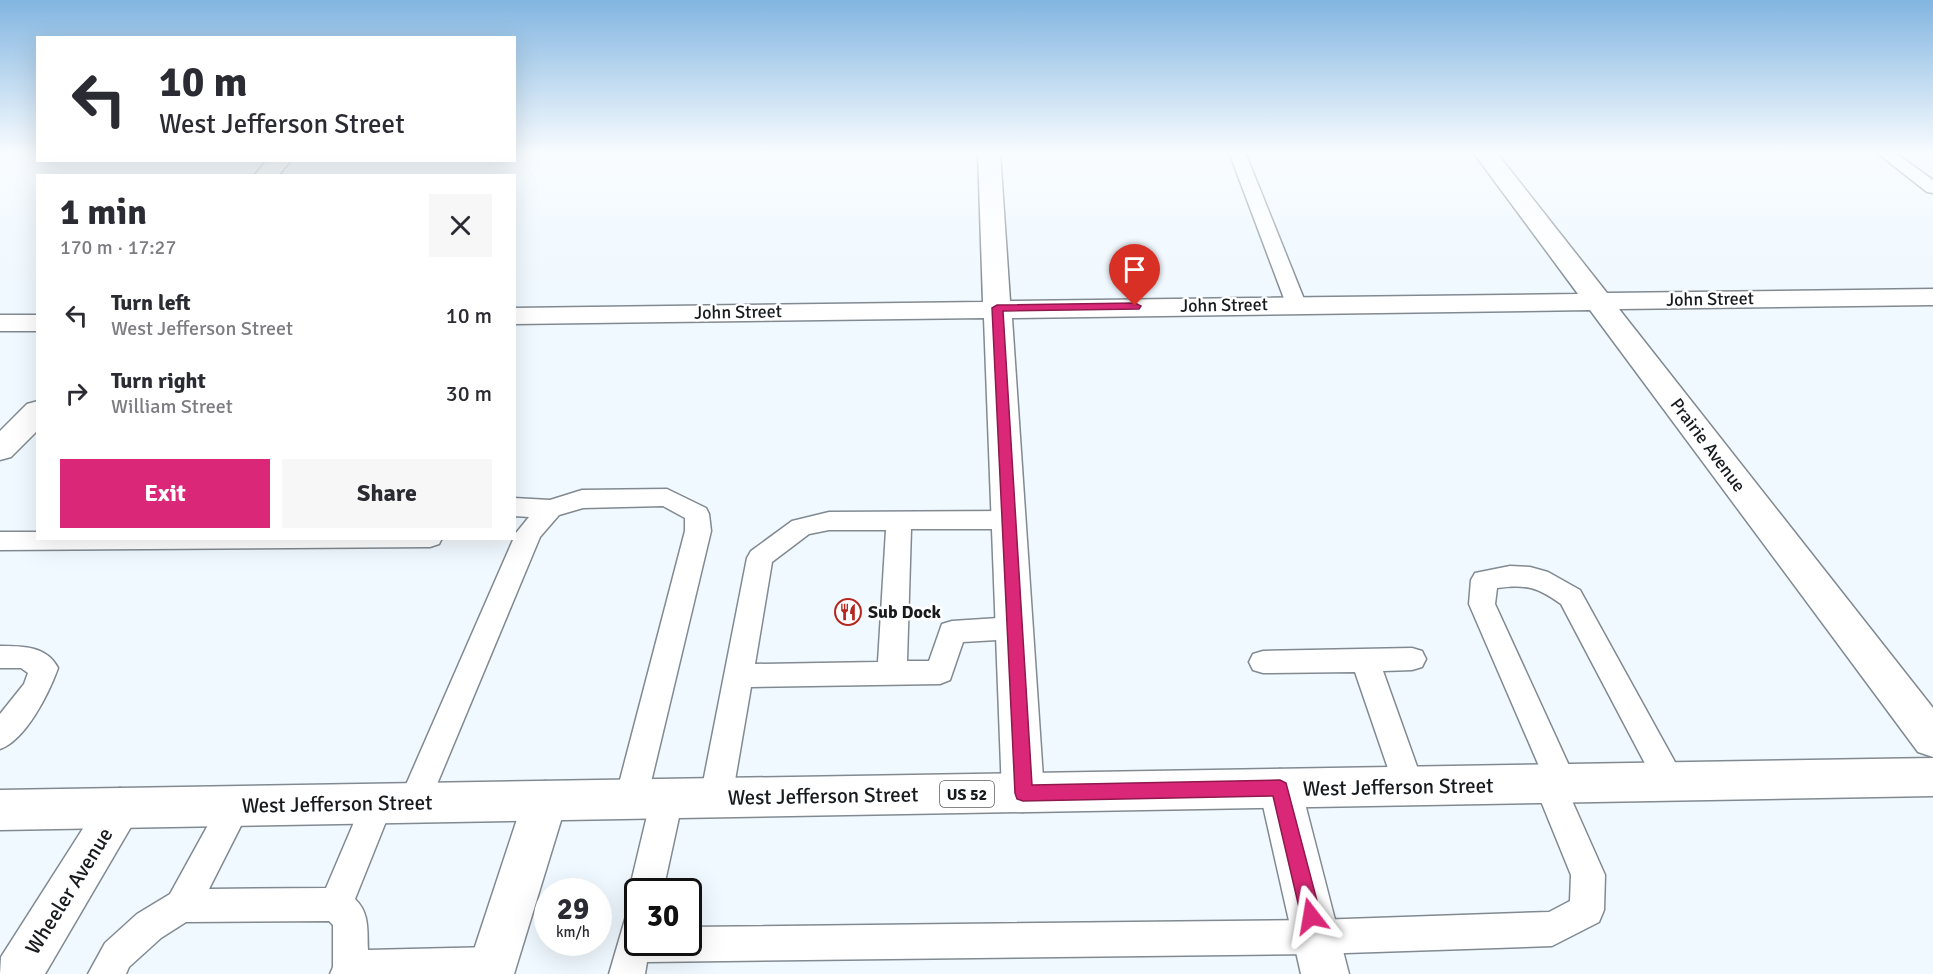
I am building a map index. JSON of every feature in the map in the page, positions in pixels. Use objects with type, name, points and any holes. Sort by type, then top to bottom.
[{"type":"street","points":[[991,197],[1023,793]]},
{"type":"street","name":"Prairie Avenue","points":[[1519,197],[1933,739]]},
{"type":"street","name":"John Street","points":[[516,316],[1933,297]]},
{"type":"street","points":[[0,323],[36,322]]},
{"type":"street","points":[[0,449],[36,413]]},
{"type":"street","name":"West Jefferson Street","points":[[0,810],[1933,777]]},
{"type":"street","points":[[1280,788],[1321,956]]},
{"type":"street","points":[[492,969],[545,801]]},
{"type":"street","name":"Wheeler Avenue","points":[[18,974],[120,808]]},
{"type":"lane","points":[[1255,197],[1296,304]]},
{"type":"lane","points":[[516,507],[550,509],[582,499],[667,497],[697,514],[698,531],[649,799],[646,878]]},
{"type":"lane","points":[[336,904],[396,803],[529,533],[550,509]]},
{"type":"lane","points":[[892,673],[899,520]]},
{"type":"lane","points":[[716,798],[760,558],[801,526],[829,521],[1008,520]]},
{"type":"lane","points":[[0,541],[143,540]]},
{"type":"lane","points":[[702,950],[1321,956],[1552,930],[1587,910],[1588,875],[1556,784],[1482,604],[1484,580],[1515,574],[1548,580],[1570,597],[1671,782]]},
{"type":"lane","points":[[738,676],[940,672],[952,632],[1014,628]]},
{"type":"lane","points":[[0,657],[26,657],[44,668],[36,690],[0,736]]},
{"type":"lane","points":[[1365,660],[1409,786]]},
{"type":"lane","points":[[1263,662],[1412,660]]},
{"type":"lane","points":[[106,974],[117,955],[141,933],[183,906],[235,806]]},
{"type":"lane","points":[[183,906],[336,904],[350,918],[350,971],[492,969]]},
{"type":"place","name":"Sub Dock","points":[[848,612]]},
{"type":"route","points":[[1135,306],[997,308],[1023,793],[1280,788],[1311,916]]}]
